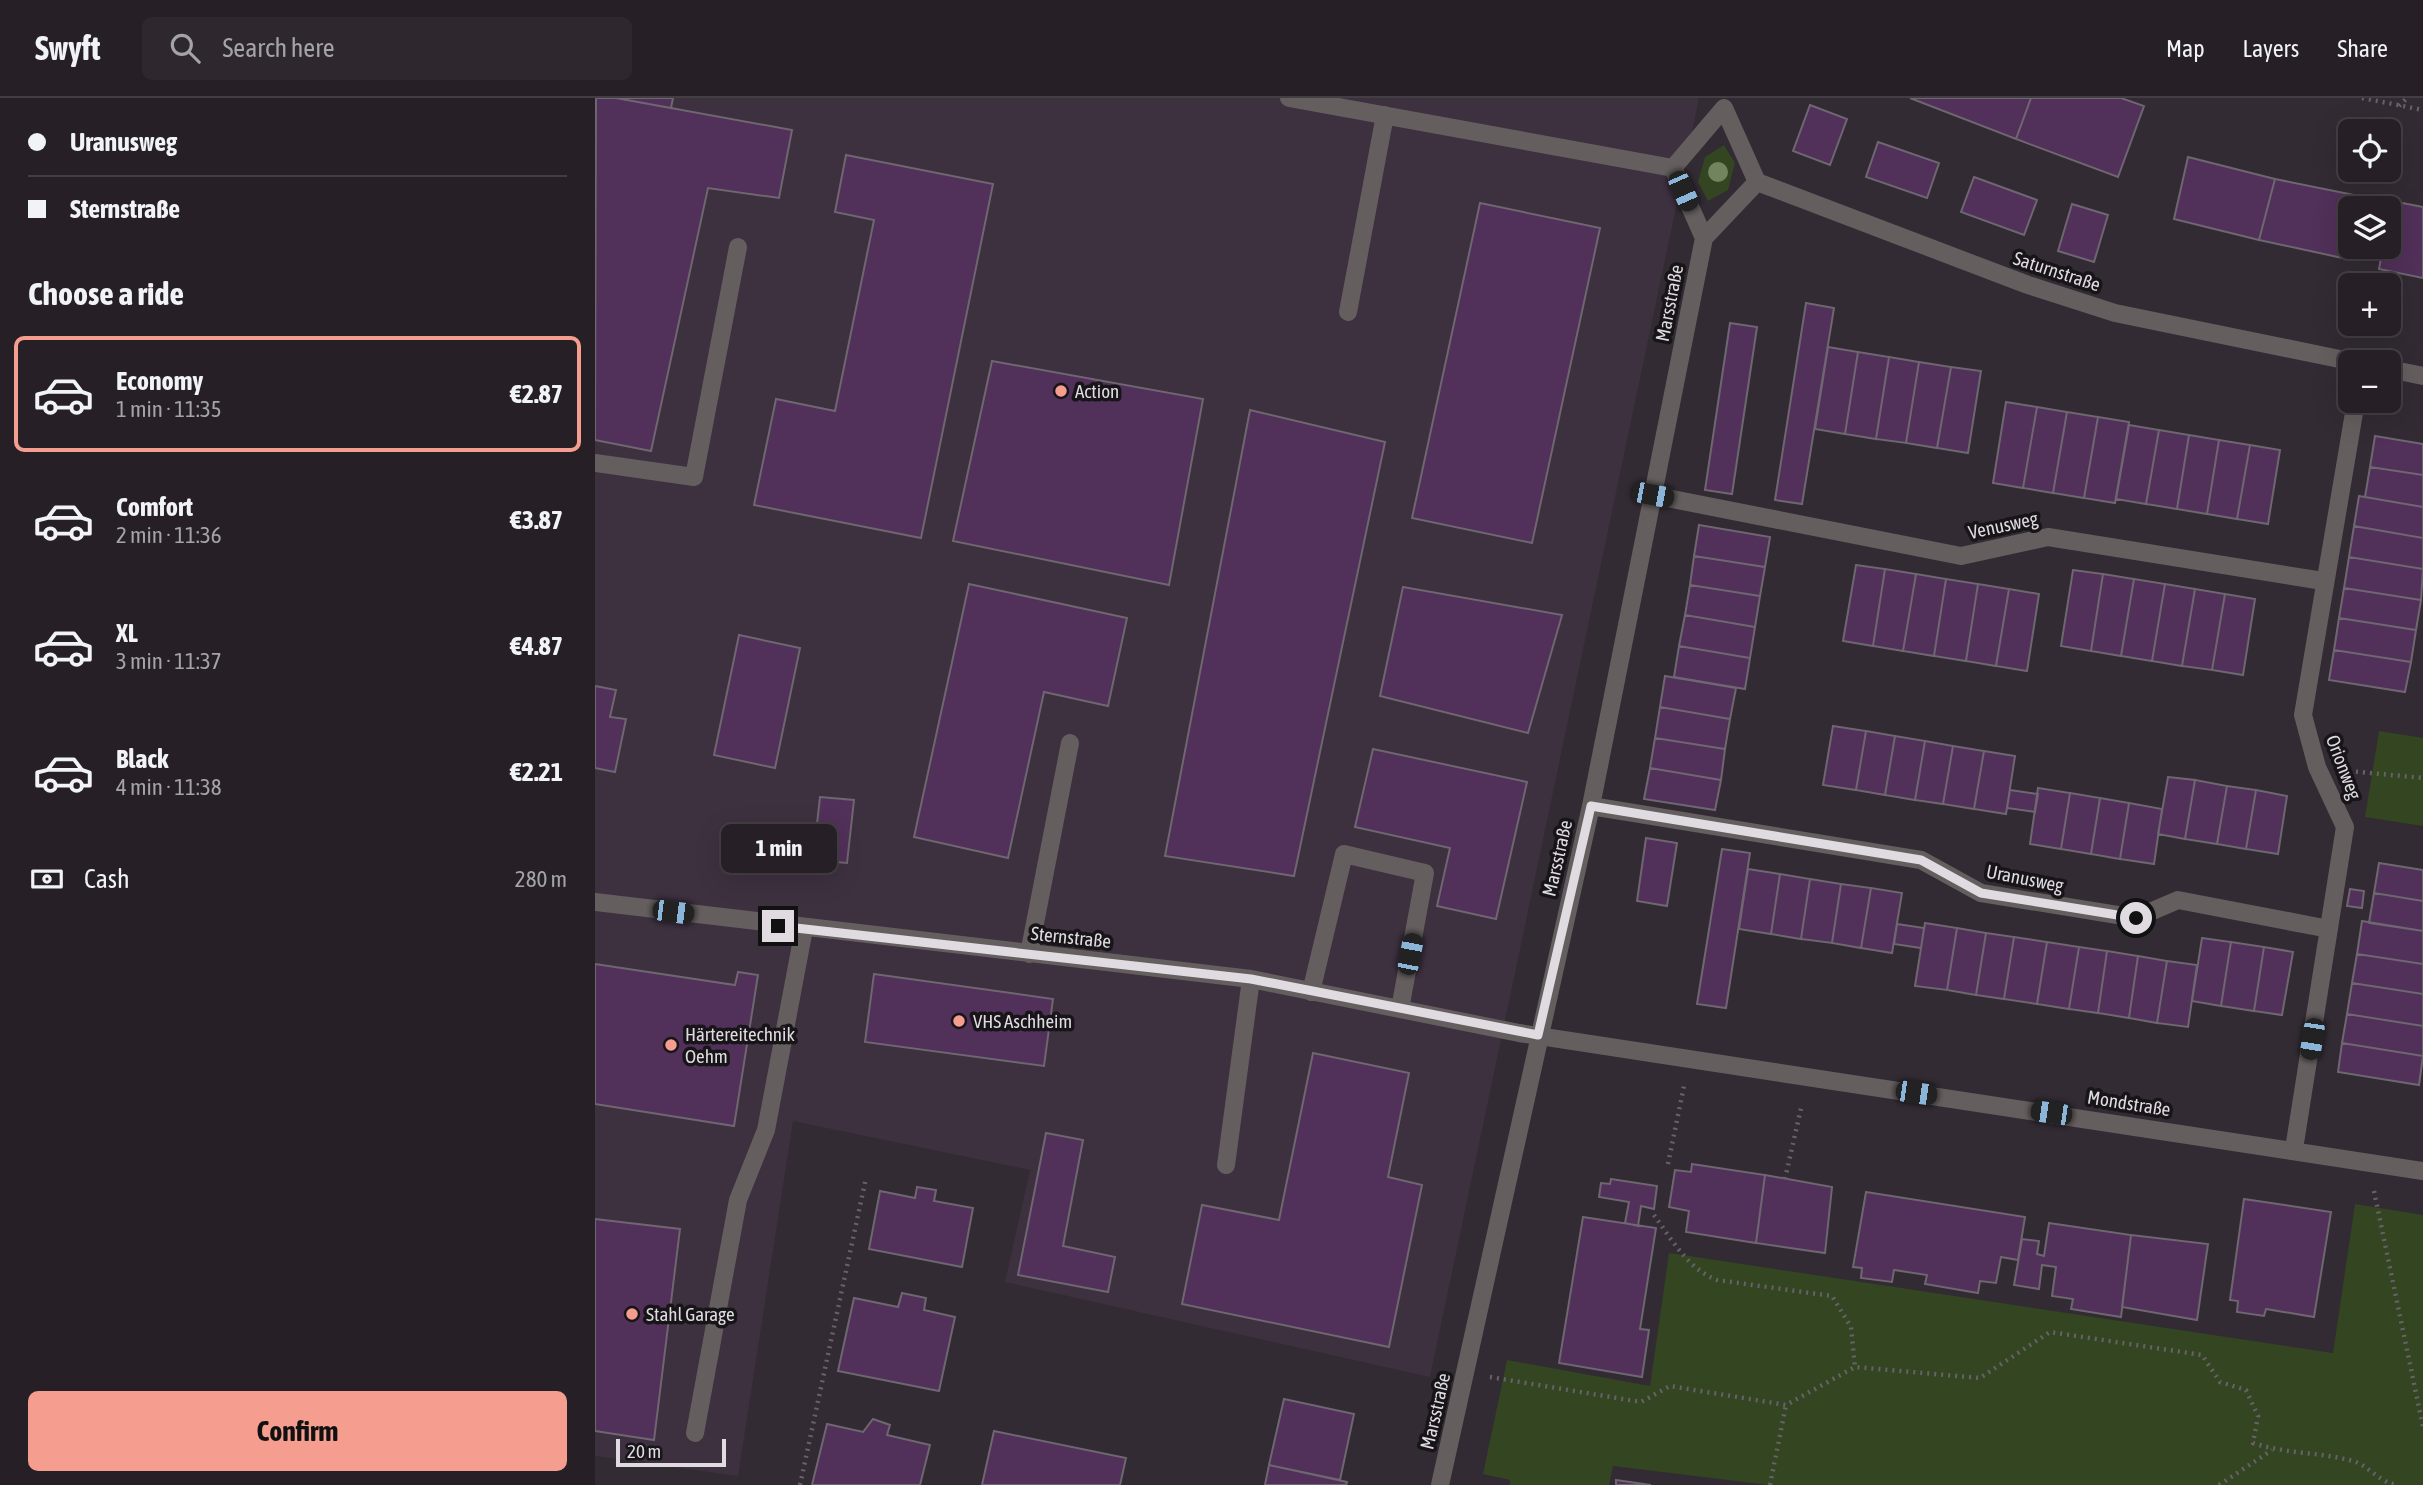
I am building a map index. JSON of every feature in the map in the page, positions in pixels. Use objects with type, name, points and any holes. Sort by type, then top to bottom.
[{"type":"street","points":[[1289,98],[1673,168]]},
{"type":"street","points":[[1725,103],[1757,183],[1704,237],[1673,168],[1725,103]]},
{"type":"street","points":[[1348,312],[1385,116]]},
{"type":"street","name":"Saturnstraße","points":[[1757,183],[2028,285],[2115,313],[2338,359]]},
{"type":"street","name":"Marsstraße","points":[[1440,1485],[1591,806],[1704,237]]},
{"type":"street","points":[[595,463],[694,477],[738,247]]},
{"type":"street","points":[[2401,371],[2423,376]]},
{"type":"street","name":"Orionweg","points":[[2294,1149],[2345,827],[2317,767],[2303,715],[2323,580],[2354,413]]},
{"type":"street","name":"Venusweg","points":[[1653,495],[1961,556],[2048,537],[2323,580]]},
{"type":"street","points":[[1029,954],[1070,743]]},
{"type":"street","name":"Uranusweg","points":[[1591,806],[1921,860],[1981,893],[2136,918],[2178,900],[2329,929]]},
{"type":"street","points":[[1311,992],[1344,854],[1425,873],[1400,1009]]},
{"type":"street","name":"Sternstraße","points":[[595,902],[804,929],[1251,979],[1538,1035]]},
{"type":"street","points":[[695,1433],[738,1200],[766,1130],[804,929]]},
{"type":"street","points":[[1226,1165],[1251,979]]},
{"type":"street","name":"Mondstraße","points":[[1538,1035],[2294,1149],[2423,1171]]},
{"type":"path","points":[[2362,98],[2423,110]]},
{"type":"path","points":[[2399,106],[2407,98]]},
{"type":"path","points":[[2317,767],[2423,778]]},
{"type":"path","points":[[1668,1164],[1689,1058]]},
{"type":"path","points":[[1786,1179],[1808,1076]]},
{"type":"path","points":[[2368,1162],[2423,1427]]},
{"type":"path","points":[[800,1485],[866,1178]]},
{"type":"path","points":[[1654,1216],[1685,1257],[1704,1275],[1717,1280],[1832,1296],[1851,1327],[1855,1367]]},
{"type":"path","points":[[1465,1374],[1641,1402],[1670,1386],[1786,1405],[1855,1367],[1980,1378],[2050,1332],[2202,1354],[2221,1382],[2246,1390],[2258,1416],[2253,1443],[2273,1450],[2355,1462],[2382,1482],[2396,1485]]},
{"type":"path","points":[[1770,1485],[1786,1405]]},
{"type":"path","points":[[2219,1485],[2273,1450]]},
{"type":"shaded area","points":[[595,98],[1699,98],[1430,1377],[1005,1282],[1030,1170],[793,1121],[738,1476],[595,1456]]},
{"type":"green space","points":[[1724,145],[1735,163],[1728,190],[1708,201],[1698,182],[1705,157]]},
{"type":"green space","points":[[2379,731],[2423,738],[2423,826],[2365,817]]},
{"type":"green space","points":[[2355,1204],[2423,1215],[2423,1485],[1769,1485],[1613,1466],[1609,1485],[1510,1485],[1510,1480],[1483,1474],[1507,1360],[1650,1386],[1669,1253],[2333,1353]]},
{"type":"building","points":[[596,98],[616,98],[792,130],[779,198],[708,188],[651,451],[595,440]]},
{"type":"building","points":[[616,98],[673,98],[671,108]]},
{"type":"building","points":[[1910,98],[2031,98],[2016,139]]},
{"type":"building","points":[[2031,98],[2121,98],[2144,106],[2118,177],[2016,139]]},
{"type":"building","points":[[1810,105],[1847,119],[1830,165],[1793,151]]},
{"type":"building","points":[[1878,142],[1939,163],[1927,198],[1866,177]]},
{"type":"building","points":[[846,155],[993,184],[921,538],[754,505],[776,399],[835,411],[874,220],[835,212]]},
{"type":"building","points":[[2188,157],[2275,179],[2259,240],[2174,219]]},
{"type":"building","points":[[1974,177],[2037,200],[2024,235],[1961,212]]},
{"type":"building","points":[[2275,179],[2359,196],[2338,196],[2338,257],[2259,240]]},
{"type":"building","points":[[1480,203],[1600,228],[1532,543],[1412,518]]},
{"type":"building","points":[[2401,203],[2423,207],[2423,278],[2379,269],[2381,259],[2401,259]]},
{"type":"building","points":[[2072,204],[2108,215],[2094,262],[2058,251]]},
{"type":"building","points":[[1806,303],[1834,308],[1802,504],[1775,500]]},
{"type":"building","points":[[1730,323],[1757,327],[1732,494],[1705,490]]},
{"type":"building","points":[[1828,347],[1858,352],[1845,434],[1815,429]]},
{"type":"building","points":[[1858,352],[1889,357],[1876,439],[1845,434]]},
{"type":"building","points":[[1889,357],[1919,362],[1906,443],[1876,439]]},
{"type":"building","points":[[992,361],[1203,399],[1169,585],[953,541]]},
{"type":"building","points":[[1919,362],[1951,367],[1937,448],[1906,443]]},
{"type":"building","points":[[1951,367],[1981,371],[1968,453],[1937,448]]},
{"type":"building","points":[[2006,402],[2037,407],[2023,488],[1993,483]]},
{"type":"building","points":[[2037,407],[2067,412],[2053,493],[2023,488]]},
{"type":"building","points":[[1250,410],[1385,442],[1294,876],[1165,856]]},
{"type":"building","points":[[2067,412],[2098,417],[2084,498],[2053,493]]},
{"type":"building","points":[[2098,417],[2129,422],[2115,503],[2084,498]]},
{"type":"building","points":[[2129,425],[2159,430],[2146,504],[2116,499]]},
{"type":"building","points":[[2159,430],[2189,435],[2177,509],[2146,504]]},
{"type":"building","points":[[2189,435],[2219,440],[2207,514],[2177,509]]},
{"type":"building","points":[[2375,436],[2423,444],[2423,475],[2370,467]]},
{"type":"building","points":[[2219,440],[2250,445],[2237,519],[2207,514]]},
{"type":"building","points":[[2250,445],[2280,450],[2268,524],[2237,519]]},
{"type":"building","points":[[2370,467],[2423,475],[2423,507],[2365,497]]},
{"type":"building","points":[[2359,496],[2423,507],[2423,538],[2354,526]]},
{"type":"building","points":[[1699,525],[1770,537],[1765,567],[1694,556]]},
{"type":"building","points":[[2354,526],[2423,538],[2423,569],[2349,557]]},
{"type":"building","points":[[1694,556],[1765,567],[1760,596],[1690,585]]},
{"type":"building","points":[[2349,557],[2423,569],[2421,600],[2344,588]]},
{"type":"building","points":[[1856,565],[1885,569],[1873,646],[1843,641]]},
{"type":"building","points":[[1885,569],[1916,574],[1903,651],[1873,646]]},
{"type":"building","points":[[2073,570],[2103,574],[2091,651],[2061,646]]},
{"type":"building","points":[[1916,574],[1946,579],[1934,656],[1903,651]]},
{"type":"building","points":[[2103,574],[2134,579],[2121,656],[2091,651]]},
{"type":"building","points":[[1946,579],[1978,584],[1966,661],[1934,656]]},
{"type":"building","points":[[2134,579],[2165,584],[2152,661],[2121,656]]},
{"type":"building","points":[[969,584],[1127,618],[1108,706],[1044,692],[1008,858],[914,837]]},
{"type":"building","points":[[1978,584],[2009,589],[1996,666],[1966,661]]},
{"type":"building","points":[[2165,584],[2195,589],[2182,666],[2152,661]]},
{"type":"building","points":[[1690,585],[1760,596],[1755,627],[1685,615]]},
{"type":"building","points":[[1403,587],[1562,615],[1528,733],[1380,696]]},
{"type":"building","points":[[2344,588],[2421,600],[2416,630],[2339,618]]},
{"type":"building","points":[[2009,589],[2039,594],[2027,671],[1996,666]]},
{"type":"building","points":[[2195,589],[2225,594],[2212,670],[2182,666]]},
{"type":"building","points":[[2225,594],[2255,599],[2243,675],[2212,670]]},
{"type":"building","points":[[1685,615],[1755,627],[1750,658],[1679,646]]},
{"type":"building","points":[[2339,618],[2416,630],[2411,662],[2334,650]]},
{"type":"building","points":[[739,635],[800,648],[775,768],[714,755]]},
{"type":"building","points":[[1679,646],[1750,658],[1745,689],[1674,677]]},
{"type":"building","points":[[2334,650],[2411,662],[2405,692],[2329,680]]},
{"type":"building","points":[[1665,676],[1736,688],[1730,719],[1660,707]]},
{"type":"building","points":[[595,686],[616,690],[610,717],[626,719],[615,772],[595,768]]},
{"type":"building","points":[[1660,707],[1730,719],[1725,749],[1655,738]]},
{"type":"building","points":[[1833,726],[1866,731],[1856,790],[1823,785]]},
{"type":"building","points":[[1866,731],[1895,736],[1885,795],[1856,790]]},
{"type":"building","points":[[1895,736],[1925,741],[1915,800],[1885,795]]},
{"type":"building","points":[[1655,738],[1725,749],[1721,780],[1650,768]]},
{"type":"building","points":[[1925,741],[1953,746],[1943,804],[1915,800]]},
{"type":"building","points":[[1953,746],[1984,751],[1974,809],[1943,804]]},
{"type":"building","points":[[1373,749],[1527,782],[1496,919],[1437,906],[1450,848],[1355,827]]},
{"type":"building","points":[[1984,751],[2015,756],[2006,814],[1974,809]]},
{"type":"building","points":[[1650,768],[1721,780],[1715,810],[1644,799]]},
{"type":"building","points":[[2168,777],[2195,780],[2185,839],[2158,834]]},
{"type":"building","points":[[2195,780],[2227,786],[2217,844],[2185,839]]},
{"type":"building","points":[[2227,786],[2256,790],[2246,849],[2217,844]]},
{"type":"building","points":[[2038,788],[2070,793],[2061,849],[2030,844]]},
{"type":"building","points":[[2010,790],[2038,794],[2035,812],[2007,808]]},
{"type":"building","points":[[2256,790],[2287,796],[2278,854],[2246,849]]},
{"type":"building","points":[[2070,793],[2100,798],[2091,854],[2061,849]]},
{"type":"building","points":[[820,797],[854,800],[847,863],[813,860]]},
{"type":"building","points":[[2100,798],[2129,803],[2120,859],[2091,854]]},
{"type":"building","points":[[2129,803],[2162,809],[2154,864],[2120,859]]},
{"type":"building","points":[[1646,838],[1677,843],[1667,906],[1637,901]]},
{"type":"building","points":[[1722,849],[1750,853],[1726,1008],[1697,1004]]},
{"type":"building","points":[[2379,863],[2423,870],[2423,901],[2374,893]]},
{"type":"building","points":[[1748,869],[1780,874],[1771,934],[1739,929]]},
{"type":"building","points":[[1780,874],[1810,879],[1801,939],[1771,934]]},
{"type":"building","points":[[1810,879],[1841,884],[1832,943],[1801,939]]},
{"type":"building","points":[[1841,884],[1871,888],[1861,948],[1832,943]]},
{"type":"building","points":[[1871,888],[1902,893],[1892,953],[1861,948]]},
{"type":"building","points":[[2350,889],[2364,891],[2362,908],[2347,906]]},
{"type":"building","points":[[2374,893],[2423,901],[2423,931],[2369,923]]},
{"type":"building","points":[[2362,921],[2423,931],[2423,964],[2357,954]]},
{"type":"building","points":[[1925,923],[1957,928],[1947,990],[1915,986]]},
{"type":"building","points":[[1897,924],[1924,928],[1921,948],[1894,944]]},
{"type":"building","points":[[1957,928],[1986,933],[1976,995],[1947,990]]},
{"type":"building","points":[[1986,933],[2014,937],[2004,999],[1976,995]]},
{"type":"building","points":[[2014,937],[2047,942],[2037,1004],[2004,999]]},
{"type":"building","points":[[2202,938],[2231,942],[2221,1006],[2192,1001]]},
{"type":"building","points":[[2047,942],[2079,947],[2069,1009],[2037,1004]]},
{"type":"building","points":[[2231,942],[2264,947],[2254,1011],[2221,1006]]},
{"type":"building","points":[[2079,947],[2107,951],[2098,1013],[2069,1009]]},
{"type":"building","points":[[2264,947],[2293,952],[2282,1015],[2254,1011]]},
{"type":"building","points":[[2107,951],[2138,956],[2129,1018],[2098,1013]]},
{"type":"building","points":[[2357,954],[2423,964],[2423,994],[2352,983]]},
{"type":"building","points":[[2138,956],[2167,961],[2157,1023],[2129,1018]]},
{"type":"building","points":[[2167,961],[2197,965],[2188,1027],[2157,1023]]},
{"type":"building","name":"Härtereitechnik Oehm","points":[[595,964],[735,985],[738,972],[758,975],[734,1126],[595,1104]]},
{"type":"building","name":"VHS Aschheim","points":[[874,974],[1053,999],[1044,1066],[865,1042]]},
{"type":"building","points":[[2352,983],[2423,994],[2423,1026],[2347,1014]]},
{"type":"building","points":[[2347,1014],[2423,1026],[2423,1056],[2342,1043]]},
{"type":"building","points":[[2342,1043],[2423,1056],[2419,1085],[2338,1072]]},
{"type":"building","points":[[1313,1053],[1409,1073],[1388,1177],[1422,1185],[1389,1347],[1182,1304],[1202,1205],[1279,1220]]},
{"type":"building","points":[[1046,1133],[1083,1140],[1063,1246],[1115,1257],[1108,1292],[1018,1275]]},
{"type":"building","points":[[1692,1164],[1765,1175],[1756,1243],[1686,1232],[1689,1211],[1669,1207],[1675,1170],[1691,1172]]},
{"type":"building","points":[[1765,1175],[1832,1187],[1825,1253],[1756,1243]]},
{"type":"building","points":[[1611,1179],[1657,1186],[1654,1209],[1641,1206],[1638,1226],[1625,1223],[1629,1202],[1599,1197],[1601,1183],[1610,1184]]},
{"type":"building","points":[[917,1187],[936,1190],[934,1201],[973,1208],[962,1267],[869,1249],[880,1191],[915,1198]]},
{"type":"building","points":[[1866,1192],[2025,1217],[2018,1260],[2001,1257],[1996,1283],[1980,1281],[1978,1293],[1925,1284],[1927,1275],[1894,1270],[1892,1282],[1861,1278],[1862,1268],[1853,1267]]},
{"type":"building","points":[[2244,1199],[2331,1212],[2314,1317],[2266,1309],[2264,1316],[2237,1312],[2238,1301],[2230,1300]]},
{"type":"building","points":[[1583,1217],[1656,1228],[1640,1329],[1649,1330],[1642,1377],[1559,1363]]},
{"type":"building","name":"Stahl Garage","points":[[595,1219],[680,1229],[654,1440],[595,1431]]},
{"type":"building","points":[[2049,1223],[2131,1235],[2121,1317],[2071,1309],[2073,1299],[2052,1296],[2056,1267],[2042,1265],[2039,1289],[2014,1285],[2022,1239],[2039,1241],[2037,1254],[2044,1256]]},
{"type":"building","points":[[2131,1235],[2208,1244],[2197,1320],[2122,1307]]},
{"type":"building","points":[[902,1293],[926,1298],[924,1310],[955,1317],[939,1391],[838,1371],[854,1298],[898,1307]]},
{"type":"building","points":[[1284,1399],[1354,1414],[1340,1480],[1269,1465]]},
{"type":"building","points":[[873,1419],[890,1425],[887,1435],[930,1445],[920,1485],[812,1485],[827,1424],[863,1432]]},
{"type":"building","points":[[994,1431],[1126,1458],[1120,1485],[982,1485]]},
{"type":"building","points":[[1269,1465],[1347,1482],[1346,1485],[1265,1485]]},
{"type":"building","points":[[1616,1480],[1651,1485],[1616,1485]]},
{"type":"place","name":"Action","points":[[1061,391]]},
{"type":"place","name":"VHS Aschheim","points":[[959,1021]]},
{"type":"place","name":"Härtereitechnik Oehm","points":[[671,1045]]},
{"type":"place","name":"Stahl Garage","points":[[632,1314]]},
{"type":"route","points":[[778,926],[1251,979],[1538,1035],[1591,806],[1921,860],[1981,893],[2136,918]]}]
